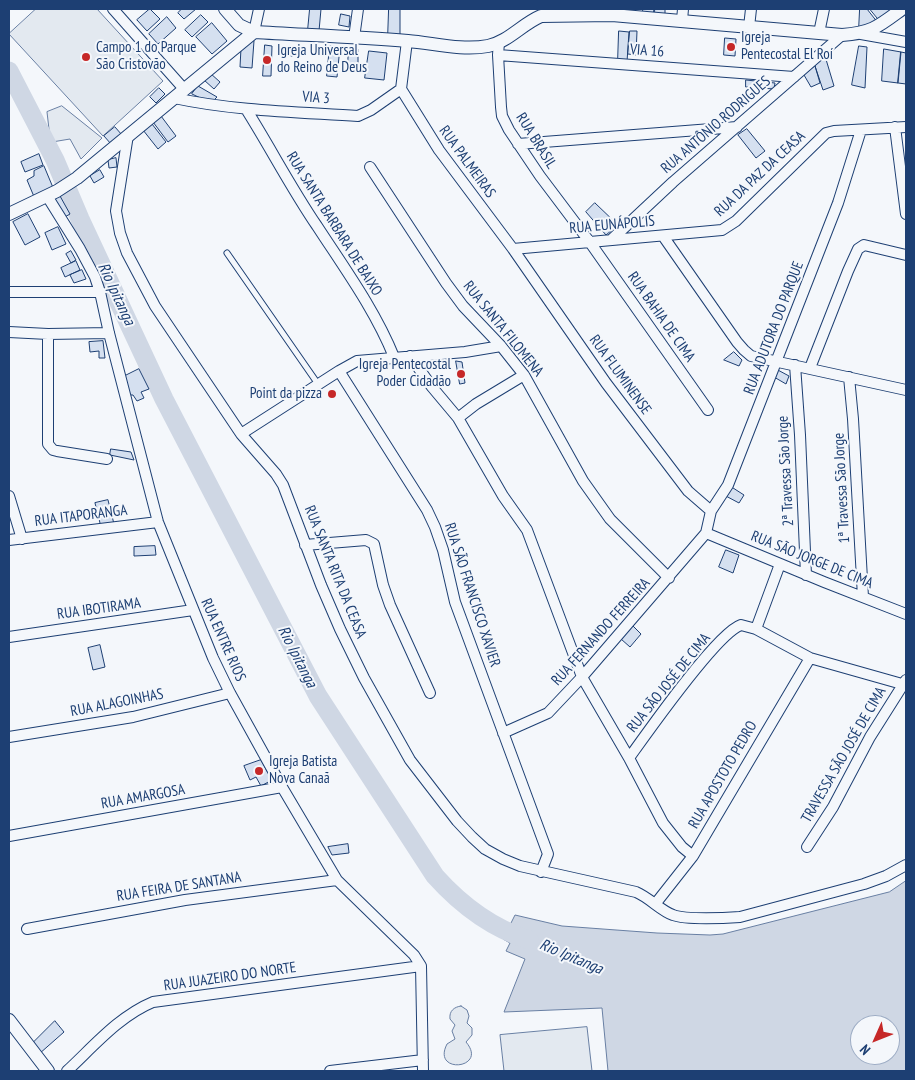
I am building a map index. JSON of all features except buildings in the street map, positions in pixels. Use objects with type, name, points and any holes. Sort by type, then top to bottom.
[{"type":"street","points":[[113,9],[179,94]]},
{"type":"street","points":[[224,9],[239,25],[254,32],[407,41],[471,48],[488,46],[499,49],[541,12],[682,14],[749,28],[842,35],[861,34],[906,42]]},
{"type":"street","points":[[9,214],[52,193],[77,178],[254,32],[259,9]]},
{"type":"street","points":[[354,38],[358,9]]},
{"type":"street","points":[[749,28],[751,9]]},
{"type":"street","points":[[819,33],[824,9]]},
{"type":"street","points":[[861,34],[873,29],[902,9]]},
{"type":"street","name":"RUA ANTÔNIO RODRIGUES","points":[[611,240],[842,35]]},
{"type":"street","points":[[401,89],[407,41]]},
{"type":"street","name":"VIA 16","points":[[499,49],[794,78]]},
{"type":"street","name":"RUA BRASIL","points":[[499,49],[502,116],[508,130],[589,241]]},
{"type":"street","name":"VIA 3","points":[[179,94],[200,104],[246,109],[358,116],[371,110],[401,89]]},
{"type":"street","name":"RUA PALMEIRAS","points":[[401,89],[439,150],[513,249]]},
{"type":"street","name":"RUA SANTA BARBARA DE BAIXO","points":[[246,109],[286,178],[358,287],[386,337],[394,358]]},
{"type":"street","points":[[518,144],[737,127]]},
{"type":"street","points":[[895,127],[906,214]]},
{"type":"street","points":[[861,130],[906,127]]},
{"type":"street","name":"RUA DA PAZ DA CEASA","points":[[714,232],[736,221],[824,135],[834,131],[861,130]]},
{"type":"street","name":"RUA ADUTORA DO PARQUE","points":[[706,533],[711,511],[728,485],[777,362],[838,203],[861,130]]},
{"type":"street","name":"RUA SANTA RITA DA CEASA","points":[[128,135],[116,211],[120,233],[127,253],[171,332],[241,434],[280,480],[290,500],[305,545],[340,629],[364,678],[410,760],[457,821],[478,843],[503,859],[541,872],[636,892],[672,915],[679,917],[723,918],[740,916],[864,884],[886,876],[906,865]]},
{"type":"street","name":"RUA SANTA FILOMENA","points":[[370,167],[463,306],[501,346],[524,375],[588,489],[610,519],[669,578]]},
{"type":"street","name":"RUA ENTRE RIOS","points":[[52,193],[89,264],[100,292],[158,522],[193,610],[230,693],[282,787],[337,880],[414,955],[421,966]]},
{"type":"street","name":"RUA EUNÁPOLIS","points":[[513,249],[589,241],[714,232]]},
{"type":"street","points":[[663,236],[687,273],[744,350],[751,356],[906,390]]},
{"type":"street","name":"RUA BAHIA DE CIMA","points":[[589,241],[708,410]]},
{"type":"street","points":[[810,368],[848,271],[860,247],[864,245],[906,255]]},
{"type":"street","name":"RUA FLUMINENSE","points":[[513,249],[606,383],[688,490],[711,511]]},
{"type":"street","points":[[9,292],[100,292]]},
{"type":"street","points":[[9,332],[48,334],[109,333]]},
{"type":"street","points":[[48,334],[48,444],[53,450],[107,459]]},
{"type":"street","points":[[241,434],[338,371],[357,361],[465,352],[501,346]]},
{"type":"street","name":"RUA SÃO JOSÉ DE CIMA","points":[[410,356],[432,388],[458,418],[503,496],[526,530],[582,677],[663,823],[682,847],[693,856]]},
{"type":"street","name":"2ª Travessa São Jorge","points":[[795,365],[806,575]]},
{"type":"street","name":"RUA SÃO FRANCISCO XAVIER","points":[[338,371],[412,487],[435,527],[443,550],[455,602],[548,854],[541,872]]},
{"type":"street","points":[[458,418],[476,404],[524,375]]},
{"type":"street","name":"1ª Travessa São Jorge","points":[[849,377],[863,597]]},
{"type":"street","points":[[9,496],[22,538]]},
{"type":"street","name":"RUA ITAPORANGA","points":[[9,540],[158,522]]},
{"type":"street","name":"RUA SÃO JORGE DE CIMA","points":[[706,533],[906,614]]},
{"type":"street","name":"RUA FERNANDO FERREIRA","points":[[504,733],[548,713],[669,578],[706,533]]},
{"type":"street","points":[[305,545],[366,540],[374,544],[383,585],[390,605],[430,693]]},
{"type":"street","points":[[780,564],[756,629],[810,658],[904,682]]},
{"type":"street","name":"RUA IBOTIRAMA","points":[[9,637],[193,610]]},
{"type":"street","name":"RUA SÃO JOSÉ DE CIMA","points":[[628,758],[702,663],[734,629],[745,625],[756,629]]},
{"type":"street","name":"RUA APOSTOTO PEDRO","points":[[656,903],[693,856],[810,658]]},
{"type":"street","name":"TRAVESSA SÃO JOSÉ DE CIMA","points":[[807,846],[833,807],[858,757],[904,682]]},
{"type":"street","name":"RUA ALAGOINHAS","points":[[9,737],[133,717],[230,693]]},
{"type":"street","name":"RUA AMARGOSA","points":[[9,836],[282,787]]},
{"type":"street","name":"RUA FEIRA DE SANTANA","points":[[27,930],[185,900],[337,880]]},
{"type":"street","points":[[421,966],[423,1071]]},
{"type":"street","name":"RUA JUAZEIRO DO NORTE","points":[[67,1071],[128,1016],[141,1007],[153,1002],[421,966]]},
{"type":"street","points":[[9,1020],[48,1071]]},
{"type":"street","points":[[330,1071],[423,1060]]},
{"type":"lane","points":[[227,253],[318,385]]},
{"type":"shaded area","name":"Campo 1 do Parque São Cristovão","points":[[36,9],[97,9],[163,81],[103,136],[9,34]]},
{"type":"shaded area","points":[[62,106],[102,138],[81,159],[70,139],[52,142],[50,138],[47,112]]},
{"type":"shaded area","points":[[461,1006],[467,1010],[469,1016],[467,1023],[472,1028],[472,1035],[466,1042],[471,1051],[470,1058],[466,1063],[459,1065],[446,1061],[444,1054],[447,1044],[455,1039],[452,1031],[455,1025],[450,1019],[450,1014],[456,1007]]},
{"type":"shaded area","points":[[587,1027],[592,1071],[504,1071],[500,1035]]},
{"type":"water","points":[[906,881],[906,1071],[608,1071],[602,1008],[504,1012],[525,959],[506,951],[510,943],[503,939],[515,915],[562,926],[657,933],[723,934],[889,892]]},
{"type":"waterway","name":"Rio Ipitanga","points":[[9,71],[55,160],[80,219],[164,399],[318,696],[435,876],[455,897],[489,922],[529,940]]},
{"type":"place","name":"Igreja Pentecostal El Roí","points":[[731,47]]},
{"type":"place","name":"Campo 1 do Parque São Cristovão","points":[[86,57]]},
{"type":"place","name":"Igreja Universal do Reino de Deus","points":[[267,60]]},
{"type":"place","name":"Igreja Pentecostal Poder Cidadão","points":[[461,374]]},
{"type":"place","name":"Point da pizza","points":[[332,394]]},
{"type":"place","name":"Igreja Batista Nova Canaã","points":[[259,771]]}]
